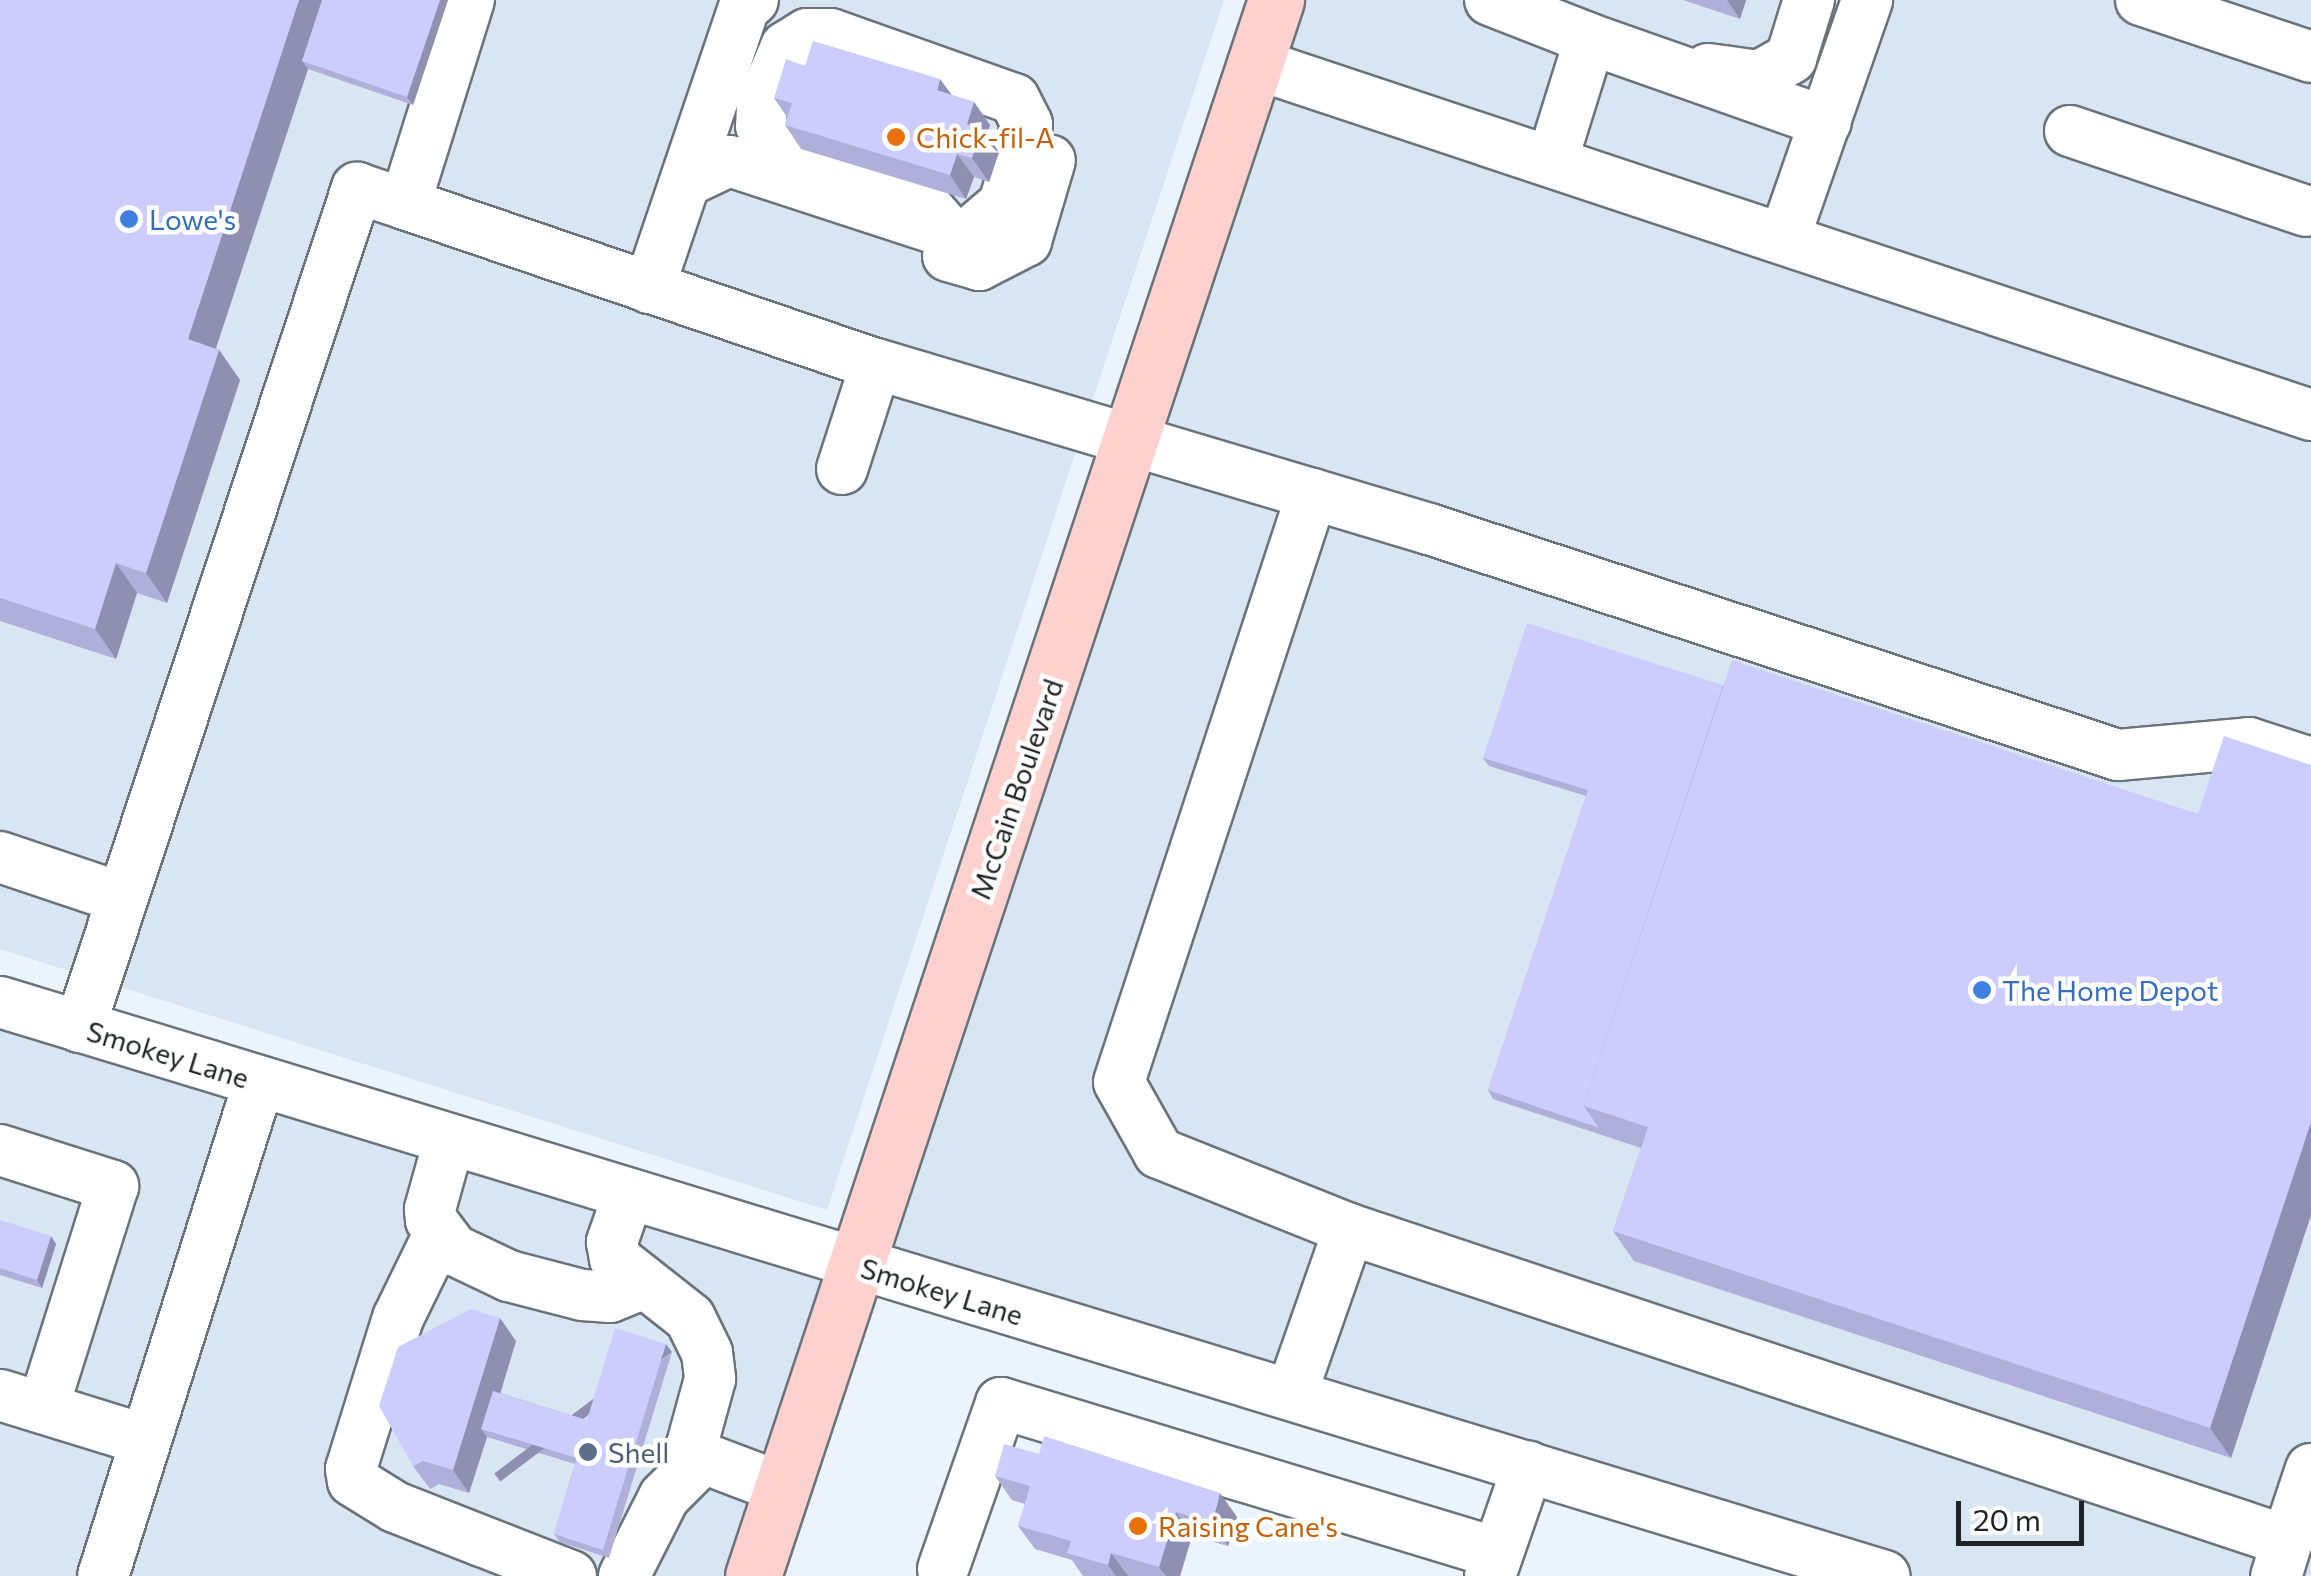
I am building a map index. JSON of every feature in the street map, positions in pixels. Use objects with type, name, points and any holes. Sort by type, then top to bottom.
[{"type":"main road","name":"McCain Boulevard","points":[[753,1576],[1134,438],[1276,0]]},
{"type":"street","points":[[405,204],[469,0]]},
{"type":"street","points":[[681,192],[708,184],[964,249],[1026,241],[1057,136],[1039,84],[889,36],[822,0]]},
{"type":"street","points":[[1490,0],[1826,122]]},
{"type":"street","points":[[1648,60],[1759,76],[1791,58],[1808,0]]},
{"type":"street","points":[[1784,239],[1867,0]]},
{"type":"street","points":[[2142,0],[2311,57]]},
{"type":"street","points":[[649,288],[745,3]]},
{"type":"street","points":[[808,34],[830,34],[995,89],[1014,100],[1027,124],[1004,204],[970,234],[964,249],[925,205],[791,159],[772,146],[761,126],[762,103],[786,48],[808,34]]},
{"type":"street","points":[[1552,161],[1590,39]]},
{"type":"street","points":[[1256,64],[2311,415]]},
{"type":"street","points":[[2070,131],[2306,211]]},
{"type":"street","points":[[80,1026],[357,188],[876,364],[1312,494],[2118,755],[2249,743],[2311,762]]},
{"type":"street","points":[[842,469],[876,364]]},
{"type":"street","points":[[1312,494],[1119,1082],[1159,1153],[1349,1229],[2282,1558],[2311,1469]]},
{"type":"street","points":[[0,857],[122,898]]},
{"type":"street","name":"Smokey Lane","points":[[0,1002],[1885,1576]]},
{"type":"street","points":[[103,1576],[258,1082]]},
{"type":"street","points":[[449,1141],[430,1209],[439,1234],[454,1250],[534,1284],[610,1296],[644,1284]]},
{"type":"street","points":[[0,1150],[113,1186],[22,1401],[145,1440]]},
{"type":"street","points":[[628,1196],[612,1242],[615,1259],[690,1318],[708,1353],[710,1379],[692,1445],[703,1458],[782,1488]]},
{"type":"street","points":[[1291,1395],[1349,1229]]},
{"type":"street","points":[[439,1234],[398,1318],[351,1469],[353,1481],[395,1507],[571,1576]]},
{"type":"street","points":[[948,1574],[1000,1403],[1494,1564],[1528,1466]]},
{"type":"street","points":[[624,1576],[664,1497],[703,1458]]},
{"type":"shaded area","points":[[0,0],[1224,0],[827,1210],[0,949]]},
{"type":"shaded area","points":[[1290,0],[2311,0],[2311,1576],[1863,1576],[856,1265],[754,1576],[0,1576],[0,1023],[855,1264]]},
{"type":"building","name":"Lowe's","points":[[0,0],[299,0],[188,339],[219,350],[146,573],[116,563],[95,629],[0,598]]},
{"type":"building","points":[[322,0],[440,0],[407,97],[302,61]]},
{"type":"building","name":"Chick-fil-A","points":[[813,41],[940,79],[937,90],[974,102],[967,124],[982,129],[972,158],[957,154],[950,175],[785,125],[792,103],[774,98],[786,59],[805,66]]},
{"type":"building","points":[[1527,623],[1723,685],[1584,1106],[1599,1128],[1488,1090],[1588,790],[1483,758]]},
{"type":"building","name":"The Home Depot","points":[[1732,660],[2198,814],[2224,736],[2311,765],[2311,1122],[2210,1428],[1613,1231],[1648,1127],[1584,1106]]},
{"type":"building","points":[[0,1220],[51,1236],[37,1280],[0,1268]]},
{"type":"building","points":[[471,1309],[500,1318],[453,1470],[423,1461],[413,1466],[379,1406],[398,1347]]},
{"type":"building","name":"Shell","points":[[615,1328],[666,1344],[603,1550],[554,1534],[577,1458],[481,1429],[493,1391],[587,1420]]},
{"type":"building","name":"Raising Cane's","points":[[1044,1436],[1220,1493],[1212,1523],[1176,1512],[1159,1567],[1111,1553],[1108,1565],[1067,1553],[1071,1541],[1018,1526],[1030,1486],[995,1476],[1004,1444],[1039,1454]]},
{"type":"place","name":"Chick-fil-A","points":[[896,137]]},
{"type":"place","name":"Lowe's","points":[[129,219]]},
{"type":"place","name":"The Home Depot","points":[[1982,990]]},
{"type":"place","name":"Shell","points":[[588,1452]]},
{"type":"place","name":"Raising Cane's","points":[[1138,1526]]}]
